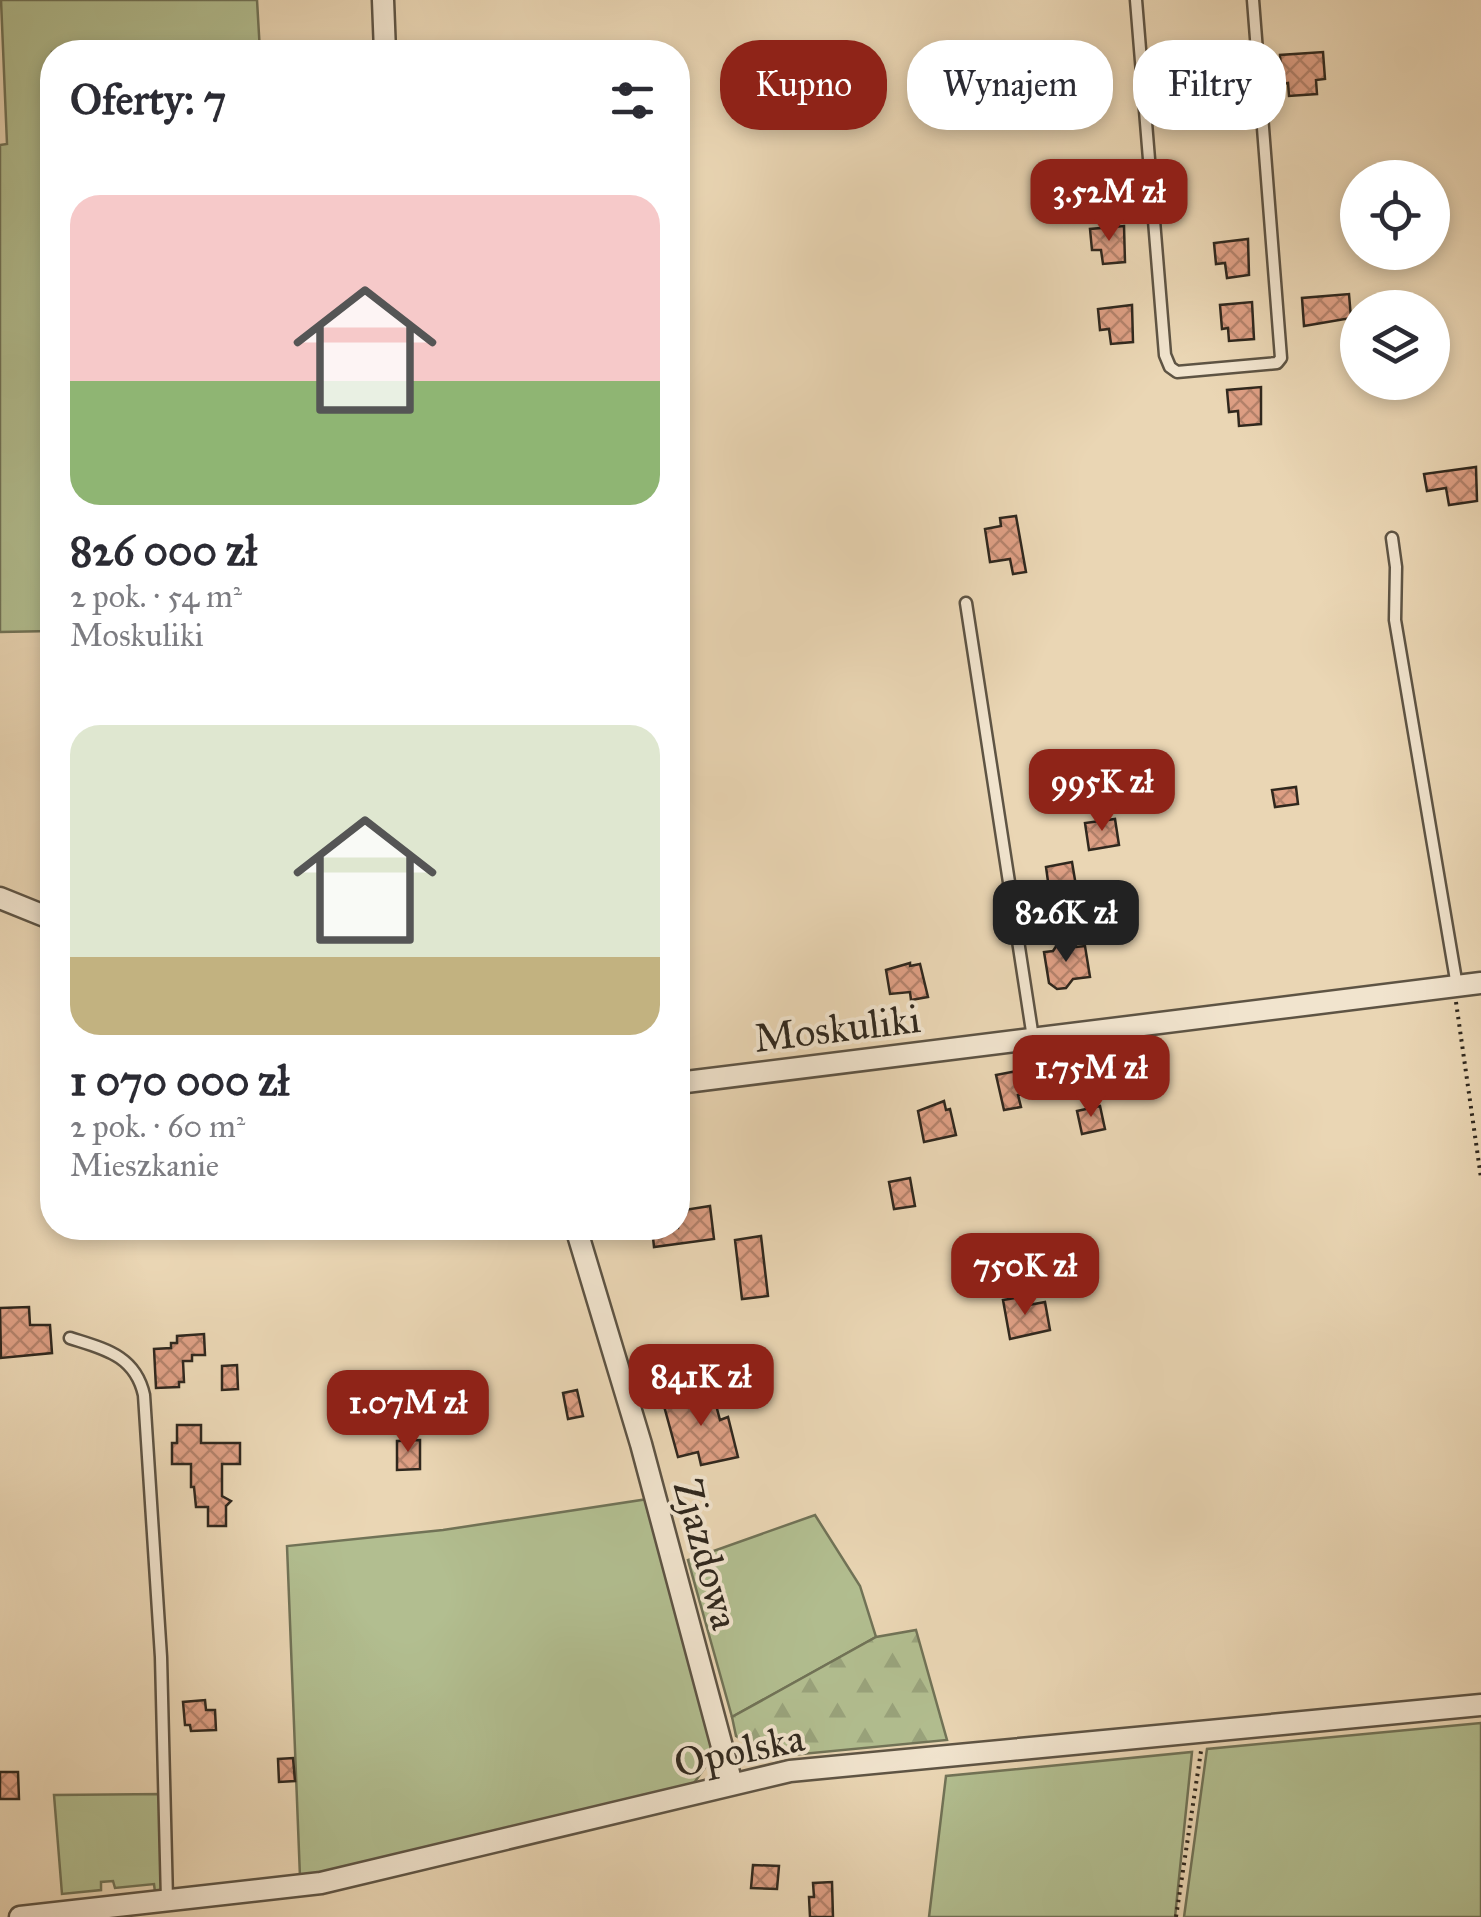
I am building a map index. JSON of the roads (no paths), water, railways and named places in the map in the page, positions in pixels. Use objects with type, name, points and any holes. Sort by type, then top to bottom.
[{"type":"street","points":[[382,0],[384,40]]},
{"type":"street","points":[[0,898],[40,914]]},
{"type":"street","name":"Moskuliki","points":[[690,1081],[1481,984]]},
{"type":"street","name":"Zjazdowa","points":[[580,1240],[641,1444],[732,1784]]},
{"type":"street","name":"Opolska","points":[[20,1917],[278,1890],[358,1876],[765,1775],[810,1768],[1481,1705]]},
{"type":"lane","points":[[1136,0],[1165,355],[1177,372],[1277,363],[1282,358],[1253,0]]},
{"type":"lane","points":[[1392,538],[1395,620],[1456,987]]},
{"type":"lane","points":[[966,603],[1033,1038]]},
{"type":"lane","points":[[70,1338],[120,1354],[141,1380],[144,1395],[161,1657],[167,1902]]}]
